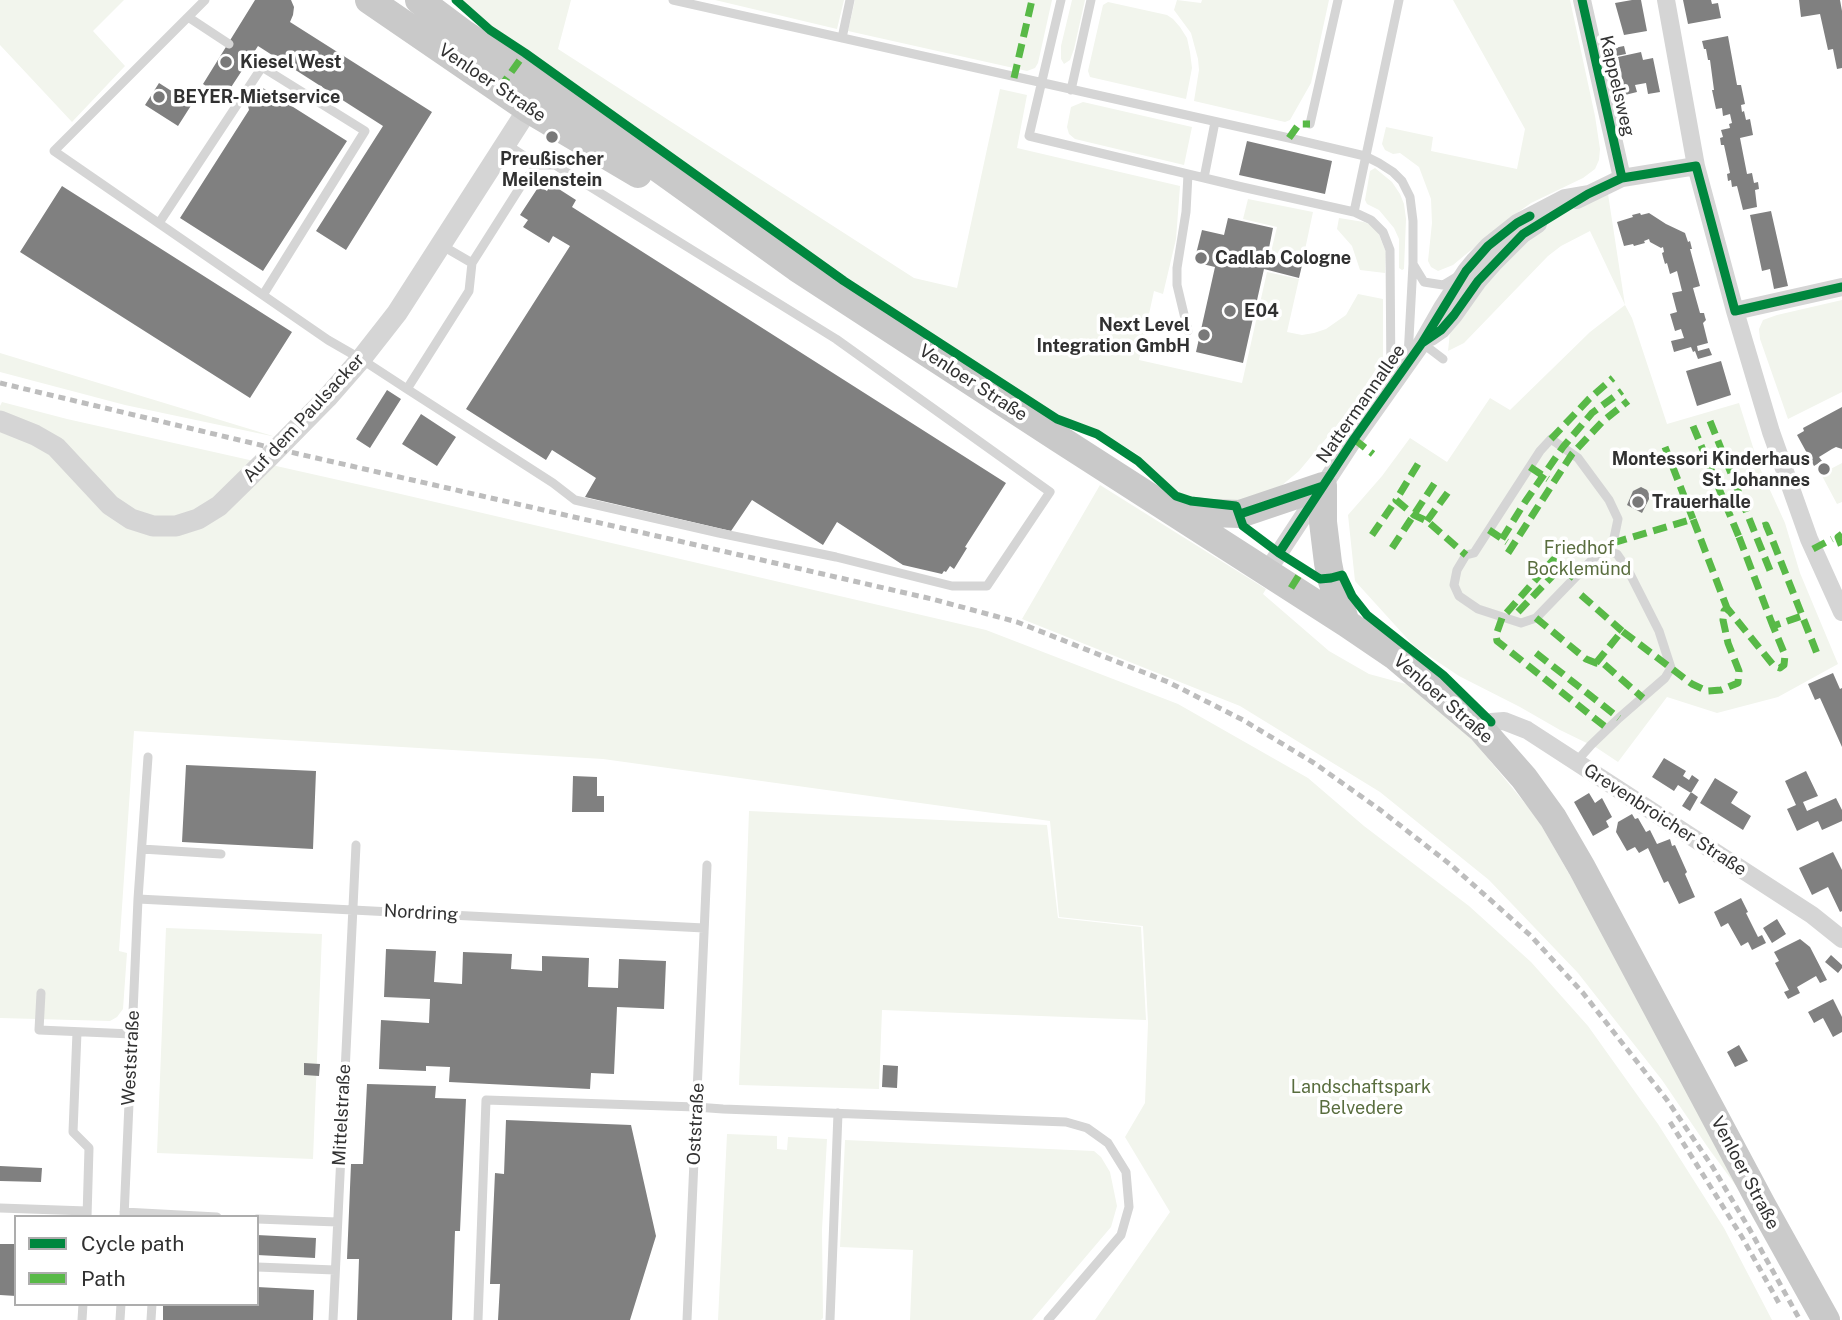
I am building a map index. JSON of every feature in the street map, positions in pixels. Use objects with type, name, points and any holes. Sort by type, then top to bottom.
[{"type":"main road","name":"Venloer Straße","points":[[369,0],[535,97],[1346,623],[1396,657],[1482,729],[1524,778],[1583,867],[1826,1320]]},
{"type":"main road","name":"Venloer Straße","points":[[419,0],[463,33],[535,97]]},
{"type":"main road","points":[[1164,506],[1210,513],[1240,514],[1322,486],[1328,562],[1346,623]]},
{"type":"street","name":"Kappelsweg","points":[[1582,0],[1622,178]]},
{"type":"street","points":[[1666,0],[1696,166],[1735,311],[1785,473],[1809,539],[1842,611]]},
{"type":"street","name":"Auf dem Paulsacker","points":[[0,421],[36,435],[56,447],[110,505],[131,519],[153,526],[176,526],[198,519],[219,506],[361,359],[397,313],[535,97]]},
{"type":"street","name":"Nattermannallee","points":[[1422,343],[1441,330],[1478,281],[1522,234],[1588,194],[1622,178],[1696,166]]},
{"type":"street","name":"Nattermannallee","points":[[1266,573],[1322,486],[1422,343],[1466,271],[1488,247],[1517,223],[1565,198],[1588,194]]},
{"type":"street","points":[[1735,311],[1842,287]]},
{"type":"street","name":"Grevenbroicher Straße","points":[[1482,729],[1491,722],[1504,721],[1527,730],[1812,915],[1842,939]]},
{"type":"lane","points":[[205,0],[54,151],[328,340],[553,483],[575,500],[836,557],[952,586],[987,586],[1050,492],[836,339],[555,165],[538,165],[506,144]]},
{"type":"lane","points":[[673,0],[1365,156],[1402,181],[1410,197],[1413,264],[1407,363]]},
{"type":"lane","points":[[842,38],[850,0]]},
{"type":"lane","points":[[1061,0],[1028,136],[1354,212],[1371,220],[1383,232],[1390,250],[1391,387]]},
{"type":"lane","points":[[1071,90],[1091,0]]},
{"type":"lane","points":[[1310,124],[1338,0]]},
{"type":"lane","points":[[1354,212],[1399,0]]},
{"type":"lane","points":[[188,17],[229,44]]},
{"type":"lane","points":[[251,57],[262,67],[365,131],[263,295]]},
{"type":"lane","points":[[159,223],[262,67]]},
{"type":"lane","points":[[1204,178],[1215,122]]},
{"type":"lane","points":[[407,389],[469,291],[472,263],[524,181],[538,165]]},
{"type":"lane","points":[[1188,174],[1186,212],[1177,268],[1177,285],[1188,331]]},
{"type":"lane","points":[[441,245],[472,263]]},
{"type":"lane","points":[[1413,264],[1424,282],[1434,284],[1443,285],[1466,271]]},
{"type":"lane","points":[[1422,343],[1443,359]]},
{"type":"lane","points":[[1551,439],[1578,458],[1609,500],[1618,519],[1613,543],[1604,550],[1536,618],[1521,623],[1478,609],[1459,596],[1454,585],[1457,570],[1465,555],[1474,553],[1551,439]]},
{"type":"lane","points":[[1576,762],[1619,718],[1665,678],[1671,668],[1659,631],[1628,570],[1617,554],[1604,550]]},
{"type":"lane","name":"Weststraße","points":[[124,1215],[138,899],[148,757]]},
{"type":"lane","name":"Mittelstraße","points":[[333,1320],[356,845]]},
{"type":"lane","points":[[142,849],[221,854]]},
{"type":"lane","name":"Oststraße","points":[[687,1320],[707,865]]},
{"type":"lane","name":"Nordring","points":[[138,899],[704,928]]},
{"type":"lane","points":[[41,993],[39,1030],[132,1034]]},
{"type":"lane","points":[[0,1208],[87,1214],[89,1149],[73,1132],[77,1032]]},
{"type":"lane","points":[[478,1320],[486,1100],[1066,1122],[1087,1128],[1108,1143],[1126,1172],[1129,1208],[1121,1235],[1048,1320]]},
{"type":"lane","points":[[830,1320],[838,1113]]},
{"type":"lane","points":[[259,1219],[337,1222]]},
{"type":"lane","points":[[259,1267],[335,1270]]},
{"type":"green space","points":[[0,0],[124,0],[93,31],[125,66],[72,122],[0,45]]},
{"type":"green space","points":[[461,0],[571,0],[558,49],[914,278],[957,288],[1000,89],[1027,95],[1017,148],[1180,186],[1176,239],[1163,294],[1154,291],[1139,360],[1242,383],[1267,272],[1299,279],[1287,332],[1302,335],[1326,329],[1346,315],[1358,294],[1383,299],[1383,358],[1356,401],[1334,429],[1299,471],[1281,486],[1242,503],[1180,496],[1137,454],[1098,430],[1069,421],[1051,411],[932,335],[813,255],[499,32]]},
{"type":"green space","points":[[715,0],[844,0],[837,29]]},
{"type":"green space","points":[[855,0],[1052,0],[1038,63],[1035,68],[1027,71],[848,31]]},
{"type":"green space","points":[[1072,0],[1085,0],[1074,49],[1070,60],[1064,64],[1061,59],[1061,46]]},
{"type":"green space","points":[[1177,0],[1201,3],[1202,0],[1329,0],[1311,83],[1290,120],[1285,122],[1194,101],[1198,59],[1191,33],[1174,10]]},
{"type":"green space","points":[[1453,0],[1570,0],[1600,149],[1595,169],[1583,178],[1531,203],[1453,265],[1438,271],[1431,267],[1428,261],[1432,223],[1431,199],[1419,167],[1400,153],[1393,154],[1385,150],[1382,144],[1386,127],[1433,137],[1431,151],[1517,169],[1525,129]]},
{"type":"green space","points":[[1108,2],[1167,15],[1180,27],[1187,38],[1192,68],[1186,99],[1090,77],[1088,71],[1103,5]]},
{"type":"green space","points":[[1083,102],[1192,127],[1184,165],[1075,139],[1069,134],[1067,127],[1071,107]]},
{"type":"green space","points":[[1375,168],[1392,182],[1404,204],[1406,219],[1402,270],[1399,268],[1399,239],[1394,228],[1379,210],[1365,200],[1370,171]]},
{"type":"green space","points":[[1608,194],[1625,305],[1590,231],[1548,256],[1464,343],[1448,351],[1451,323],[1531,233],[1571,208]]},
{"type":"green space","points":[[1248,199],[1313,212],[1303,259],[1271,252],[1277,227],[1243,219]]},
{"type":"green space","points":[[1339,218],[1364,222],[1377,230],[1386,252],[1385,273],[1360,270],[1352,246],[1337,229]]},
{"type":"green space","points":[[1842,300],[1842,392],[1788,419],[1760,339],[1759,329],[1763,320]]},
{"type":"green space","name":"Friedhof Bocklemünd","points":[[1625,305],[1632,318],[1667,424],[1739,403],[1759,466],[1785,523],[1800,573],[1838,664],[1778,697],[1717,713],[1667,697],[1618,762],[1597,748],[1459,676],[1414,646],[1355,581],[1348,515],[1410,438],[1447,462],[1490,398],[1510,410],[1590,332]]},
{"type":"green space","points":[[0,353],[276,437],[125,405],[0,372]]},
{"type":"green space","name":"Landschaftspark Belvedere","points":[[2,402],[986,630],[1178,704],[1308,778],[1364,826],[1469,906],[1531,962],[1588,1026],[1658,1124],[1724,1228],[1772,1320],[1095,1320],[1170,1212],[1125,1137],[1145,1103],[1148,1023],[1143,926],[1059,917],[1050,821],[603,759],[134,731],[119,951],[127,953],[123,1009],[110,1021],[0,1018]]},
{"type":"green space","points":[[1842,463],[1842,502],[1837,504],[1821,474]]},
{"type":"green space","points":[[1100,485],[1266,589],[1263,594],[1329,651],[1369,674],[1417,687],[1477,745],[1537,818],[1651,1016],[1756,1213],[1662,1080],[1578,973],[1489,880],[1380,792],[1240,706],[1022,619]]},
{"type":"green space","points":[[749,811],[1047,825],[1058,918],[1141,927],[1146,1020],[882,1010],[879,1089],[739,1085]]},
{"type":"green space","points":[[166,928],[322,934],[313,1159],[157,1153]]},
{"type":"green space","points":[[727,1134],[777,1136],[777,1149],[787,1150],[788,1137],[827,1139],[821,1320],[718,1320]]},
{"type":"green space","points":[[845,1140],[1094,1151],[1110,1172],[1117,1206],[1111,1227],[1032,1320],[910,1320],[913,1250],[840,1247]]},
{"type":"building","points":[[255,0],[291,0],[294,7],[290,22],[432,112],[346,250],[316,231],[383,126],[258,46],[224,98],[203,84]]},
{"type":"building","points":[[1641,0],[1647,31],[1624,35],[1615,3]]},
{"type":"building","points":[[1683,0],[1711,0],[1712,4],[1718,3],[1721,18],[1688,24]]},
{"type":"building","points":[[1799,0],[1840,0],[1842,68],[1837,69],[1833,49],[1828,50],[1820,14],[1801,17]]},
{"type":"building","points":[[1728,36],[1737,85],[1741,85],[1745,104],[1741,105],[1742,112],[1744,111],[1746,120],[1750,119],[1753,135],[1740,138],[1747,174],[1752,173],[1754,183],[1758,182],[1759,189],[1755,190],[1757,207],[1743,210],[1737,186],[1732,187],[1731,180],[1728,181],[1727,174],[1730,173],[1720,138],[1723,137],[1721,130],[1730,128],[1730,114],[1723,116],[1722,108],[1716,109],[1710,60],[1702,41]]},
{"type":"building","points":[[1624,46],[1626,54],[1611,57],[1609,49]]},
{"type":"building","points":[[1641,52],[1643,60],[1653,58],[1660,92],[1648,94],[1646,83],[1635,85],[1637,92],[1625,95],[1618,57]]},
{"type":"building","points":[[159,83],[192,104],[178,126],[145,105]]},
{"type":"building","points":[[263,88],[347,141],[263,271],[180,218],[249,110],[248,106]]},
{"type":"building","points":[[1247,141],[1332,161],[1325,194],[1239,175]]},
{"type":"building","points":[[551,184],[576,200],[572,207],[1006,483],[954,569],[950,566],[942,574],[903,565],[837,522],[823,545],[752,500],[731,531],[585,497],[596,478],[552,450],[546,460],[466,409],[570,246],[553,236],[549,243],[523,227],[528,220],[520,215],[539,186],[547,191]]},
{"type":"building","points":[[62,186],[292,332],[250,398],[20,252]]},
{"type":"building","points":[[1771,211],[1788,286],[1774,289],[1770,269],[1762,271],[1750,215]]},
{"type":"building","points":[[1640,213],[1649,213],[1685,233],[1688,242],[1690,241],[1700,286],[1693,288],[1700,313],[1704,313],[1706,320],[1703,323],[1708,343],[1697,346],[1698,351],[1709,348],[1712,355],[1698,359],[1691,347],[1674,352],[1671,341],[1684,338],[1681,329],[1675,331],[1670,314],[1677,312],[1672,293],[1682,291],[1677,271],[1670,274],[1663,257],[1663,247],[1650,242],[1649,239],[1644,241],[1645,243],[1624,246],[1617,222]]},
{"type":"building","name":"E04","points":[[1228,218],[1273,228],[1268,253],[1303,261],[1299,278],[1264,269],[1243,363],[1196,352],[1215,267],[1194,262],[1202,230],[1224,235]]},
{"type":"building","points":[[1721,361],[1731,395],[1697,406],[1686,371]]},
{"type":"building","points":[[387,390],[401,399],[370,448],[356,439]]},
{"type":"building","points":[[1842,407],[1842,449],[1832,449],[1819,457],[1822,461],[1814,466],[1797,435],[1804,431],[1803,428]]},
{"type":"building","points":[[421,414],[456,437],[437,466],[402,444]]},
{"type":"building","name":"Trauerhalle","points":[[1641,487],[1649,494],[1642,513],[1627,505],[1633,491]]},
{"type":"building","points":[[1833,673],[1840,689],[1842,688],[1842,747],[1820,698],[1815,700],[1808,684]]},
{"type":"building","points":[[1664,758],[1686,771],[1683,776],[1689,780],[1692,775],[1699,780],[1691,793],[1678,785],[1674,791],[1652,777]]},
{"type":"building","points":[[186,765],[316,771],[313,849],[182,842]]},
{"type":"building","points":[[1806,771],[1818,796],[1803,802],[1807,811],[1836,798],[1842,810],[1842,821],[1822,830],[1818,821],[1797,831],[1787,809],[1796,805],[1785,781]]},
{"type":"building","points":[[573,776],[597,777],[597,796],[604,796],[604,812],[572,812]]},
{"type":"building","points":[[1715,778],[1738,792],[1731,803],[1751,816],[1743,830],[1700,803]]},
{"type":"building","points":[[1691,792],[1698,797],[1690,811],[1682,806]]},
{"type":"building","points":[[1589,793],[1595,803],[1602,798],[1612,817],[1606,821],[1609,827],[1593,836],[1574,802]]},
{"type":"building","points":[[1632,814],[1635,819],[1638,818],[1646,832],[1650,830],[1657,844],[1670,839],[1672,846],[1675,845],[1695,897],[1679,904],[1668,881],[1664,883],[1648,848],[1639,853],[1635,847],[1627,851],[1616,832],[1618,822]]},
{"type":"building","points":[[1833,852],[1842,870],[1840,912],[1828,887],[1812,895],[1799,868]]},
{"type":"building","points":[[1741,898],[1758,937],[1762,935],[1766,943],[1752,950],[1748,942],[1741,946],[1728,923],[1721,927],[1714,912]]},
{"type":"building","points":[[1777,919],[1786,934],[1772,943],[1763,928]]},
{"type":"building","points":[[1800,939],[1810,947],[1827,980],[1820,983],[1816,976],[1797,987],[1800,993],[1788,999],[1784,992],[1789,990],[1775,963],[1779,961],[1774,952]]},
{"type":"building","points":[[386,949],[436,951],[434,982],[462,984],[463,952],[512,954],[511,969],[542,971],[542,956],[589,958],[588,987],[618,988],[619,959],[666,961],[664,1009],[617,1007],[614,1074],[591,1073],[590,1089],[449,1082],[450,1067],[426,1066],[426,1071],[379,1069],[381,1020],[429,1023],[430,999],[384,997]]},
{"type":"building","points":[[1831,955],[1842,965],[1838,973],[1825,962]]},
{"type":"building","points":[[1833,999],[1842,1017],[1842,1032],[1833,1037],[1823,1018],[1814,1023],[1808,1012]]},
{"type":"building","points":[[1739,1045],[1748,1061],[1735,1067],[1727,1052]]},
{"type":"building","points":[[304,1063],[320,1064],[319,1076],[304,1075]]},
{"type":"building","points":[[883,1065],[898,1066],[897,1088],[882,1087]]},
{"type":"building","points":[[367,1084],[436,1086],[435,1098],[466,1099],[460,1231],[455,1231],[452,1320],[357,1320],[359,1259],[347,1259],[351,1164],[363,1164]]},
{"type":"building","points":[[506,1120],[631,1125],[656,1236],[630,1320],[498,1320],[500,1284],[490,1284],[495,1173],[504,1174]]},
{"type":"building","points":[[0,1166],[42,1168],[41,1182],[0,1181]]},
{"type":"building","points":[[259,1235],[316,1238],[315,1258],[259,1255]]},
{"type":"building","points":[[0,1244],[14,1244],[14,1296],[0,1295]]},
{"type":"building","points":[[259,1287],[314,1290],[313,1320],[163,1320],[163,1306],[259,1306]]},
{"type":"railway","points":[[0,383],[932,599],[1017,622],[1168,682],[1243,720],[1314,763],[1379,809],[1451,865],[1531,936],[1583,993],[1667,1100],[1712,1166],[1800,1320]]},
{"type":"railway","points":[[1670,1122],[1742,1237],[1780,1305]]},
{"type":"marked path","points":[[1014,78],[1032,0]]},
{"type":"marked path","points":[[499,89],[525,53]]},
{"type":"marked path","points":[[1289,138],[1299,124],[1310,124]]},
{"type":"marked path","points":[[1551,439],[1613,378]]},
{"type":"marked path","points":[[1502,539],[1563,447],[1592,413],[1622,391]]},
{"type":"marked path","points":[[1508,553],[1572,454],[1602,422],[1628,401]]},
{"type":"marked path","points":[[1710,421],[1771,573]]},
{"type":"marked path","points":[[1693,426],[1739,537],[1742,536]]},
{"type":"marked path","points":[[1354,439],[1373,454]]},
{"type":"marked path","points":[[1665,447],[1693,519]]},
{"type":"marked path","points":[[1418,464],[1396,500],[1414,515],[1427,521],[1466,555]]},
{"type":"marked path","points":[[1530,467],[1548,479]]},
{"type":"marked path","points":[[1392,548],[1438,478]]},
{"type":"marked path","points":[[1427,521],[1451,488]]},
{"type":"marked path","points":[[1372,535],[1396,500]]},
{"type":"marked path","points":[[1613,543],[1693,519],[1727,608]]},
{"type":"marked path","points":[[1763,526],[1766,525],[1818,656]]},
{"type":"marked path","points":[[1489,530],[1507,542]]},
{"type":"marked path","points":[[1842,534],[1838,537],[1842,547]]},
{"type":"marked path","points":[[1739,537],[1773,626]]},
{"type":"marked path","points":[[1813,549],[1832,539]]},
{"type":"marked path","points":[[1574,578],[1553,560],[1502,618],[1496,635],[1497,641],[1608,729]]},
{"type":"marked path","points":[[1518,612],[1561,567]]},
{"type":"marked path","points":[[1291,588],[1303,569]]},
{"type":"marked path","points":[[1581,595],[1622,631]]},
{"type":"marked path","points":[[1596,663],[1622,631],[1692,684],[1707,691],[1721,690],[1738,683],[1739,671],[1728,643],[1723,620],[1727,608],[1774,666],[1780,668],[1784,665],[1785,655],[1773,626],[1802,616]]},
{"type":"marked path","points":[[1536,618],[1586,659],[1604,664],[1643,698]]},
{"type":"marked path","points":[[1536,653],[1619,718]]},
{"type":"cycle path","points":[[456,0],[490,30],[844,281],[1057,419],[1097,434],[1138,461],[1176,496],[1191,501],[1236,506],[1243,526],[1279,553],[1320,579],[1342,575],[1352,596],[1367,615],[1443,675],[1491,722]]},
{"type":"cycle path","points":[[1582,0],[1622,178]]},
{"type":"cycle path","points":[[1422,343],[1441,330],[1478,281],[1523,234],[1588,194],[1622,178],[1696,166],[1735,311],[1842,287]]},
{"type":"cycle path","points":[[1279,553],[1354,439],[1422,343],[1466,271],[1488,246],[1530,216]]},
{"type":"cycle path","points":[[1240,514],[1323,486]]},
{"type":"place","name":"Kiesel West","points":[[226,62]]},
{"type":"place","name":"BEYER-Mietservice","points":[[159,97]]},
{"type":"place","name":"Preußischer Meilenstein","points":[[552,137]]},
{"type":"place","name":"Cadlab Cologne","points":[[1201,258]]},
{"type":"place","name":"E04","points":[[1230,311]]},
{"type":"place","name":"Next Level Integration GmbH","points":[[1204,335]]},
{"type":"place","name":"Montessori Kinderhaus St. Johannes","points":[[1824,469]]},
{"type":"place","name":"Trauerhalle","points":[[1638,502]]}]
